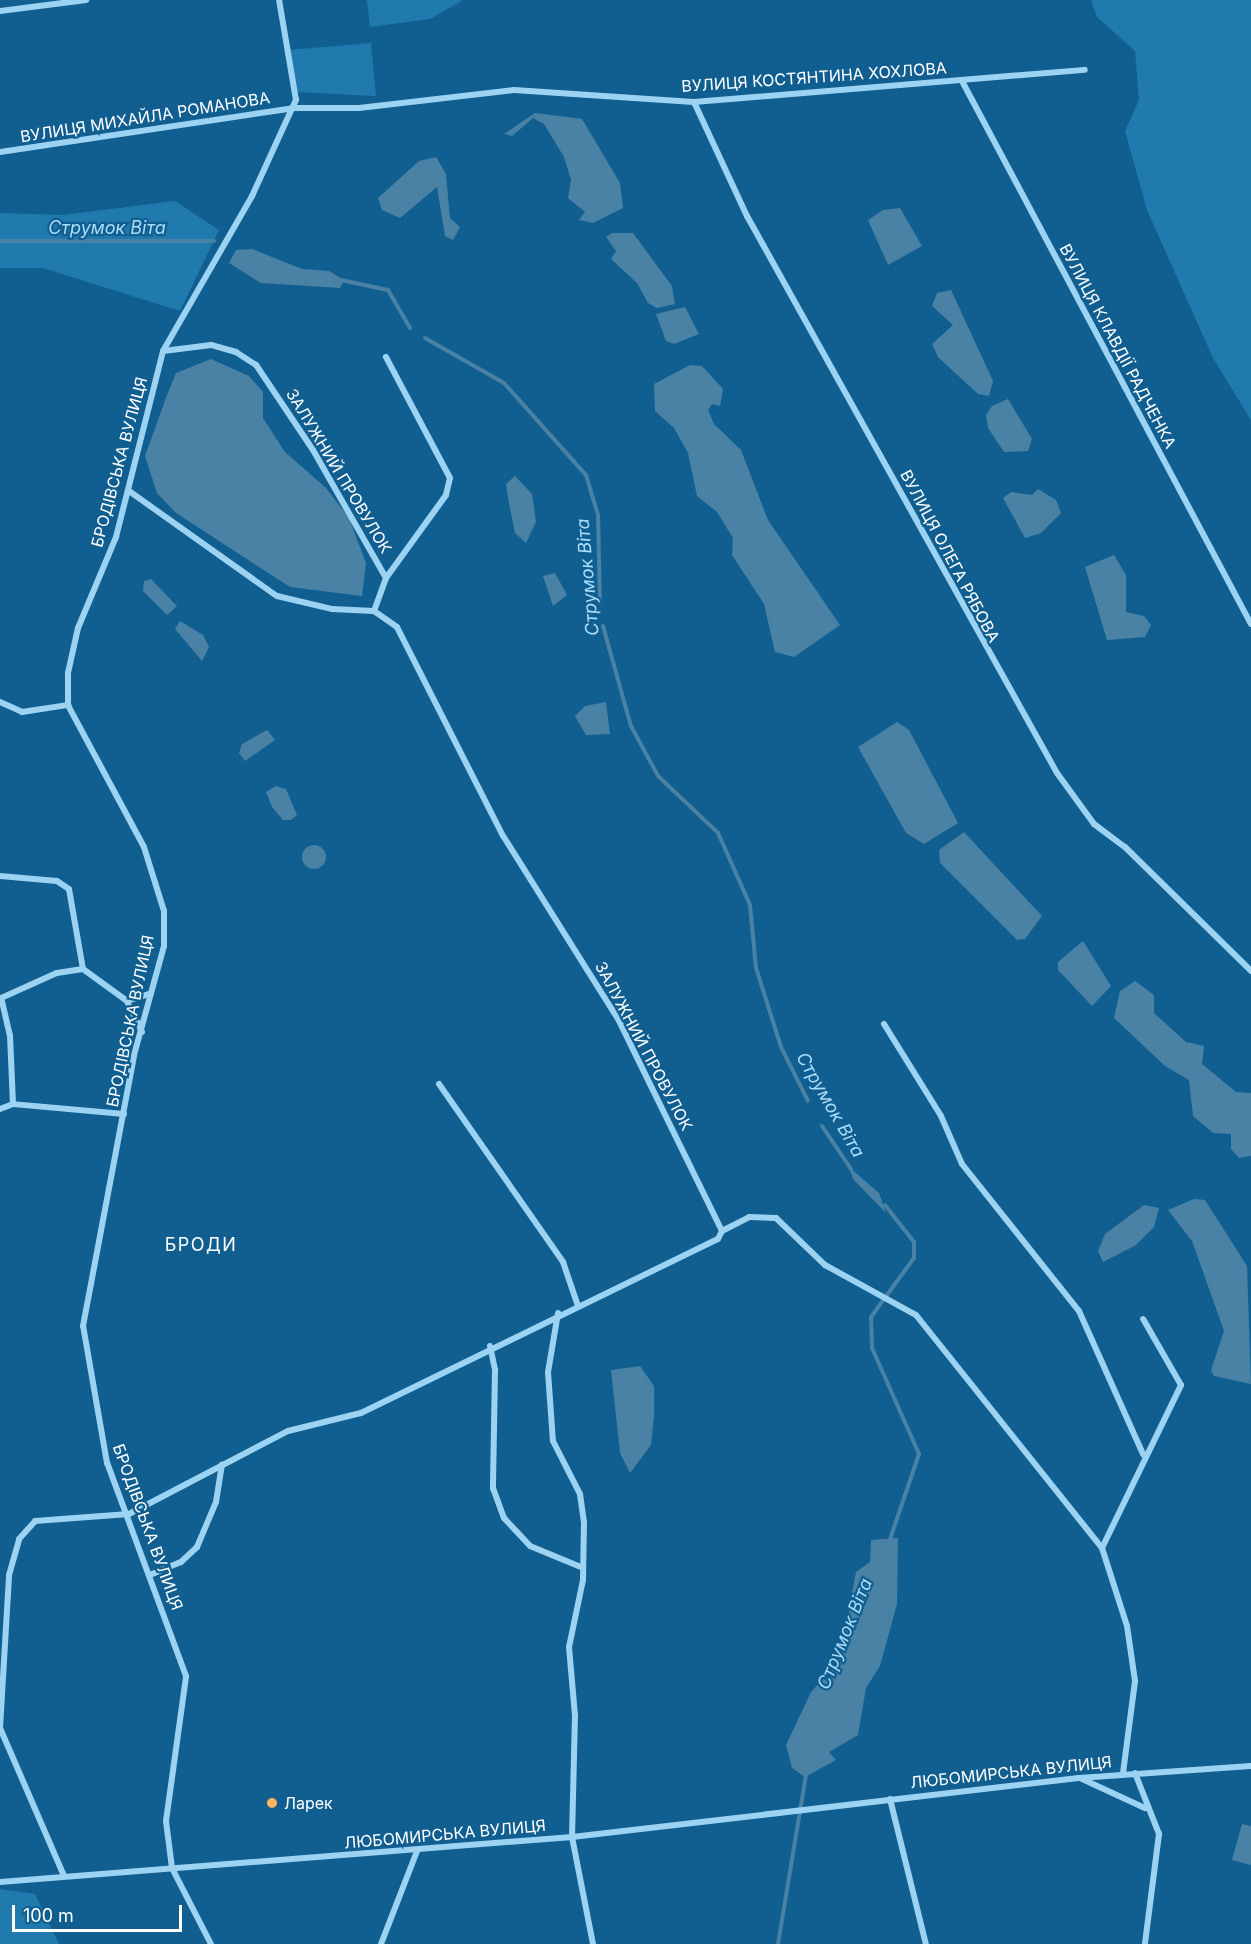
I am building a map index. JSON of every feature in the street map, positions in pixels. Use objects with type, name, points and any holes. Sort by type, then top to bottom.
[{"type":"street","points":[[0,11],[86,0]]},
{"type":"street","name":"БРОДІВСЬКА ВУЛИЦЯ","points":[[211,1944],[172,1868],[166,1821],[186,1676],[129,1514],[107,1463],[83,1326],[124,1114],[164,945],[157,882],[124,807],[68,705],[68,673],[78,628],[116,537],[164,351],[252,196],[293,108],[296,92],[279,0]]},
{"type":"street","name":"ВУЛИЦЯ КОСТЯНТИНА ХОХЛОВА","points":[[293,108],[359,108],[514,90],[694,102],[1085,70]]},
{"type":"street","name":"ВУЛИЦЯ КЛАВДІЇ РАДЧЕНКА","points":[[962,81],[1251,624]]},
{"type":"street","name":"ВУЛИЦЯ ОЛЕГА РЯБОВА","points":[[694,102],[747,216],[1057,773],[1094,824],[1125,847],[1251,971]]},
{"type":"street","name":"ВУЛИЦЯ МИХАЙЛА РОМАНОВА","points":[[0,152],[293,108]]},
{"type":"street","name":"ЗАЛУЖНИЙ ПРОВУЛОК","points":[[164,351],[212,345],[256,365],[313,450],[386,578],[374,611],[397,627],[503,836],[618,1019],[722,1231]]},
{"type":"street","points":[[386,357],[450,478],[446,495],[386,578]]},
{"type":"street","points":[[129,491],[277,596],[332,609],[374,611]]},
{"type":"street","points":[[0,702],[22,712],[68,705]]},
{"type":"street","points":[[0,876],[57,881],[69,889],[83,969],[127,1001],[142,1032]]},
{"type":"street","points":[[13,1104],[10,1036],[1,998],[57,973],[83,969]]},
{"type":"street","points":[[127,1001],[151,993]]},
{"type":"street","points":[[884,1024],[941,1116],[962,1164],[1079,1311],[1143,1454]]},
{"type":"street","points":[[439,1084],[563,1262],[578,1306]]},
{"type":"street","points":[[0,1109],[13,1104],[124,1114]]},
{"type":"street","points":[[64,1876],[0,1728],[9,1575],[19,1539],[35,1521],[60,1515],[100,1520],[129,1514],[288,1431],[361,1413],[490,1346],[718,1239],[722,1231],[749,1217],[776,1218],[825,1265],[916,1315],[1101,1548],[1127,1626],[1135,1681],[1123,1774]]},
{"type":"street","points":[[558,1313],[548,1372],[552,1432],[580,1494],[583,1568],[569,1647],[575,1715],[572,1837],[593,1944]]},
{"type":"street","points":[[1101,1548],[1143,1454],[1181,1385],[1143,1319]]},
{"type":"street","points":[[490,1346],[495,1370],[493,1488],[504,1518],[530,1546],[583,1568]]},
{"type":"street","points":[[150,1575],[181,1562],[197,1547],[214,1511],[222,1464]]},
{"type":"street","name":"ЛЮБОМИРСЬКА ВУЛИЦЯ","points":[[0,1882],[417,1851],[572,1837],[1079,1778],[1251,1766]]},
{"type":"street","name":"ЛЮБОМИРСЬКА ВУЛИЦЯ","points":[[1135,1773],[1145,1808],[1159,1834],[1145,1944]]},
{"type":"street","points":[[1079,1778],[1145,1808]]},
{"type":"street","name":"ЛЮБОМИРСЬКА ВУЛИЦЯ","points":[[890,1799],[926,1944]]},
{"type":"street","points":[[381,1944],[417,1851]]},
{"type":"street","points":[[206,1936],[206,1944]]},
{"type":"shaded area","points":[[367,0],[463,0],[430,19],[370,27]]},
{"type":"shaded area","points":[[1091,0],[1251,0],[1251,420],[1213,358],[1147,210],[1125,131],[1139,100],[1135,51],[1097,17]]},
{"type":"shaded area","points":[[371,43],[376,96],[296,92],[288,50]]},
{"type":"shaded area","points":[[175,201],[219,230],[180,311],[43,268],[0,268],[0,213],[63,215]]},
{"type":"shaded area","points":[[0,1889],[35,1894],[59,1944],[0,1944]]},
{"type":"water","points":[[535,113],[582,119],[620,183],[623,208],[593,223],[579,220],[585,212],[568,198],[571,180],[564,157],[544,124],[533,118],[512,136],[504,134]]},
{"type":"water","points":[[436,157],[446,174],[450,218],[460,227],[453,240],[445,236],[437,187],[400,218],[382,210],[378,198],[419,161]]},
{"type":"water","points":[[900,208],[922,246],[888,265],[868,220],[883,210]]},
{"type":"water","points":[[612,233],[633,233],[672,286],[675,304],[657,308],[648,303],[637,283],[611,259],[616,251],[606,237]]},
{"type":"water","points":[[252,249],[302,269],[329,271],[344,280],[340,288],[261,283],[229,263],[236,250]]},
{"type":"water","points":[[951,290],[993,381],[989,396],[978,394],[938,357],[932,344],[953,325],[932,306],[937,293]]},
{"type":"water","points":[[685,307],[699,334],[674,344],[666,341],[656,314]]},
{"type":"water","points":[[211,359],[249,376],[263,392],[263,418],[285,452],[326,488],[349,518],[366,563],[362,596],[290,587],[176,513],[157,493],[145,456],[167,395],[176,373]]},
{"type":"water","points":[[690,365],[702,366],[723,389],[720,406],[712,404],[708,410],[714,424],[741,450],[768,520],[840,625],[794,657],[775,652],[764,604],[732,555],[733,538],[717,512],[697,496],[688,453],[674,428],[655,411],[654,384]]},
{"type":"water","points":[[1008,399],[1032,439],[1028,451],[1004,452],[988,428],[986,415],[992,406]]},
{"type":"water","points":[[515,476],[532,494],[536,522],[526,543],[515,533],[508,498],[506,484]]},
{"type":"water","points":[[1038,489],[1056,500],[1061,513],[1041,533],[1025,538],[1003,498],[1011,492],[1032,495]]},
{"type":"water","points":[[1114,555],[1126,575],[1126,612],[1144,616],[1151,625],[1145,637],[1107,640],[1085,567]]},
{"type":"water","points":[[555,573],[567,595],[553,606],[543,576]]},
{"type":"water","points":[[151,579],[177,606],[167,615],[143,591],[144,581]]},
{"type":"water","points":[[180,621],[203,635],[209,647],[202,661],[175,629]]},
{"type":"water","points":[[606,702],[610,734],[586,735],[575,716],[585,706]]},
{"type":"water","points":[[897,722],[909,730],[958,823],[924,844],[906,833],[858,747]]},
{"type":"water","points":[[267,730],[275,740],[245,761],[239,753],[242,744]]},
{"type":"water","points":[[276,786],[286,789],[297,815],[291,820],[283,820],[272,807],[266,792]]},
{"type":"water","points":[[964,832],[1042,916],[1025,939],[1017,940],[940,863],[939,850]]},
{"type":"water","points":[[314,845],[323,848],[326,857],[323,866],[314,869],[305,866],[302,857],[305,848]]},
{"type":"water","points":[[1083,941],[1111,986],[1092,1006],[1058,970],[1058,962]]},
{"type":"water","points":[[1135,981],[1154,995],[1154,1013],[1186,1042],[1204,1046],[1202,1064],[1236,1092],[1251,1093],[1251,1156],[1239,1158],[1231,1149],[1231,1134],[1213,1133],[1193,1116],[1189,1080],[1165,1066],[1114,1018],[1120,991]]},
{"type":"water","points":[[849,1167],[879,1193],[886,1213],[853,1179]]},
{"type":"water","points":[[1194,1199],[1205,1200],[1247,1266],[1251,1384],[1214,1376],[1211,1370],[1224,1331],[1192,1241],[1168,1210]]},
{"type":"water","points":[[1144,1205],[1159,1208],[1154,1227],[1136,1245],[1103,1262],[1098,1251],[1105,1234]]},
{"type":"water","points":[[640,1366],[654,1386],[654,1416],[651,1445],[630,1473],[620,1453],[611,1370]]},
{"type":"water","points":[[898,1538],[897,1604],[880,1666],[866,1688],[858,1735],[829,1752],[836,1760],[805,1777],[792,1768],[786,1745],[811,1692],[838,1663],[856,1572],[870,1562],[871,1540]]},
{"type":"water","points":[[1242,1824],[1251,1826],[1251,1865],[1232,1860]]},
{"type":"waterway","name":"Струмок Віта","points":[[0,241],[214,241]]},
{"type":"waterway","name":"Струмок Віта","points":[[341,280],[388,290],[410,328]]},
{"type":"waterway","name":"Струмок Віта","points":[[425,338],[504,383],[586,475],[598,515],[600,603]]},
{"type":"waterway","name":"Струмок Віта","points":[[603,626],[631,726],[658,776],[718,833],[750,905],[756,968],[781,1047],[808,1101]]},
{"type":"waterway","name":"Струмок Віта","points":[[822,1126],[851,1169]]},
{"type":"waterway","name":"Струмок Віта","points":[[885,1205],[914,1242],[914,1258],[871,1317],[872,1348],[919,1454],[889,1542]]},
{"type":"waterway","name":"Струмок Віта","points":[[778,1944],[806,1774]]},
{"type":"place","name":"Ларек","points":[[272,1803]]},
{"type":"district","name":"БРОДИ","points":[[201,1245]]}]
